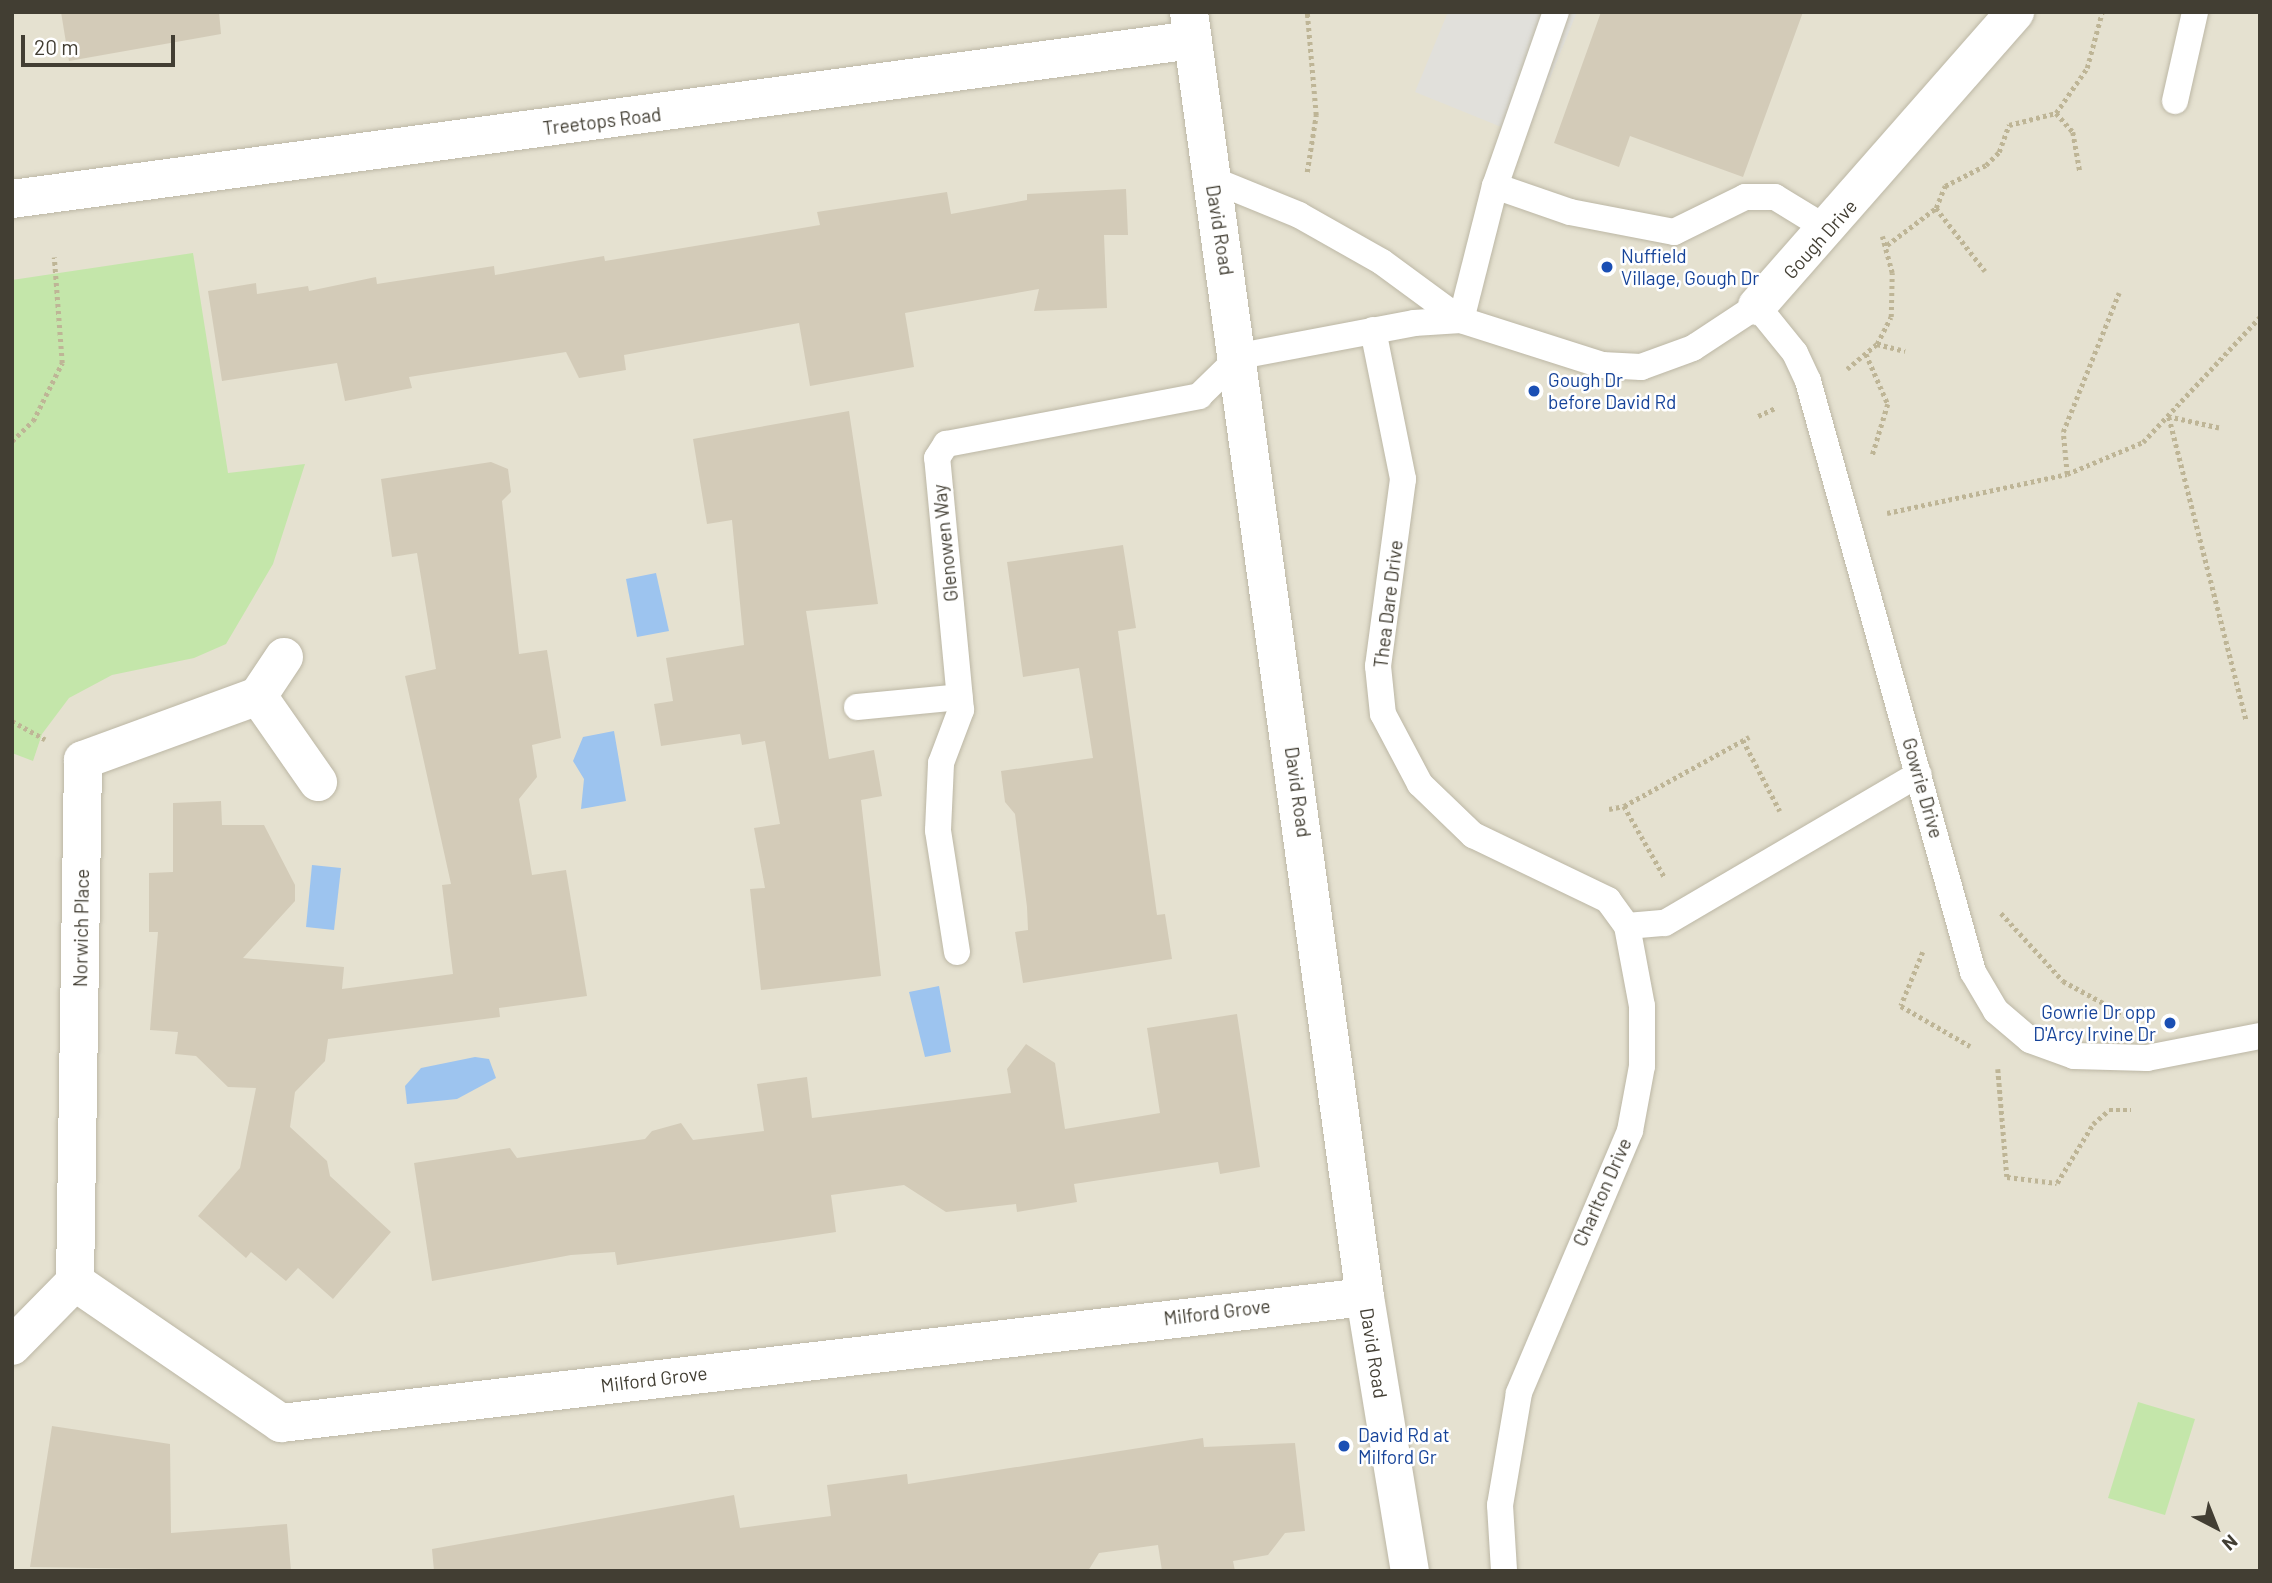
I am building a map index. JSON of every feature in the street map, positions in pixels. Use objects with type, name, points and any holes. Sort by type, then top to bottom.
[{"type":"street","name":"Gough Drive","points":[[1756,306],[1829,230],[2015,12]]},
{"type":"street","name":"David Road","points":[[1190,26],[1211,179],[1240,356],[1365,1297],[1409,1571]]},
{"type":"street","name":"Treetops Road","points":[[12,199],[1190,26]]},
{"type":"street","points":[[284,657],[258,696],[318,782]]},
{"type":"street","name":"Norwich Place","points":[[75,1282],[83,760],[258,696]]},
{"type":"street","name":"Milford Grove","points":[[75,1282],[281,1423],[1365,1297]]},
{"type":"street","points":[[12,1346],[75,1282]]},
{"type":"lane","points":[[1211,179],[1311,222],[1382,262],[1461,320],[1495,186],[1556,12]]},
{"type":"lane","points":[[2175,101],[2195,12]]},
{"type":"lane","points":[[1495,186],[1570,212],[1674,232],[1745,197],[1774,197],[1829,230]]},
{"type":"lane","name":"Gough Drive","points":[[1240,356],[1373,330],[1461,320],[1602,365],[1641,367],[1693,348],[1756,306]]},
{"type":"lane","name":"Gowrie Drive","points":[[1756,306],[1795,353],[1810,390],[1973,972],[1996,1011],[2030,1040],[2074,1056],[2147,1058],[2260,1036]]},
{"type":"lane","name":"Thea Dare Drive","points":[[1373,330],[1403,479],[1378,666],[1383,714],[1420,784],[1473,835],[1608,900],[1628,926]]},
{"type":"lane","name":"Glenowen Way","points":[[957,952],[938,830],[943,815],[941,763],[961,710],[937,458],[946,444],[956,438],[1199,396],[1240,356]]},
{"type":"lane","points":[[857,707],[960,696]]},
{"type":"lane","points":[[1628,926],[1665,923],[1919,774]]},
{"type":"lane","name":"Charlton Drive","points":[[1504,1571],[1500,1504],[1519,1393],[1630,1130],[1640,1079],[1642,1006],[1628,926]]},
{"type":"path","points":[[1307,12],[1315,115],[1307,172]]},
{"type":"path","points":[[1887,245],[1936,208],[1945,186],[1968,179],[1999,152],[2009,125],[2056,113],[2087,68],[2102,12]]},
{"type":"path","points":[[2056,113],[2073,132],[2080,170]]},
{"type":"path","points":[[1758,416],[1810,390],[1866,354],[1877,344],[1891,317],[1887,245],[1858,197]]},
{"type":"path","points":[[1936,208],[1985,271]]},
{"type":"path","points":[[12,440],[33,421],[62,363],[54,257]]},
{"type":"path","points":[[2067,474],[2063,432],[2119,293]]},
{"type":"path","points":[[1887,513],[2067,474],[2143,442],[2260,317]]},
{"type":"path","points":[[1877,344],[1905,351]]},
{"type":"path","points":[[1866,354],[1888,404],[1872,457],[1875,468]]},
{"type":"path","points":[[2169,416],[2219,428]]},
{"type":"path","points":[[2169,416],[2246,720]]},
{"type":"path","points":[[1884,502],[1891,526]]},
{"type":"path","points":[[1609,808],[1624,806],[1749,737]]},
{"type":"path","points":[[1743,740],[1766,782]]},
{"type":"path","points":[[1624,806],[1686,911]]},
{"type":"path","points":[[1995,898],[2039,959],[2129,1018]]},
{"type":"path","points":[[1927,943],[1901,1006],[1982,1052]]},
{"type":"path","points":[[1991,1062],[2004,1094],[1998,1121],[2008,1141],[2007,1177],[2057,1183],[2094,1124],[2109,1110],[2131,1110]]},
{"type":"shaded area","points":[[12,12],[2260,12],[2260,1571],[12,1571]]},
{"type":"shaded area","points":[[1448,12],[1577,12],[1526,137],[1415,92]]},
{"type":"green space","points":[[193,253],[228,473],[305,464],[273,564],[226,644],[194,658],[112,675],[69,698],[42,734],[33,761],[12,753],[12,280]]},
{"type":"green space","points":[[2138,1402],[2195,1419],[2165,1515],[2108,1498]]},
{"type":"water","points":[[656,573],[669,631],[637,637],[626,579]]},
{"type":"water","points":[[614,731],[626,801],[581,809],[584,779],[573,761],[583,737]]},
{"type":"water","points":[[312,865],[341,868],[334,930],[306,927]]},
{"type":"water","points":[[939,986],[951,1052],[925,1057],[909,992]]},
{"type":"water","points":[[475,1057],[489,1059],[496,1078],[457,1099],[407,1104],[405,1086],[421,1068]]},
{"type":"building","points":[[61,12],[219,12],[221,34],[69,61]]},
{"type":"building","points":[[1601,12],[1803,12],[1743,177],[1630,136],[1619,167],[1554,143]]},
{"type":"building","points":[[1126,189],[1128,235],[1104,235],[1107,308],[1034,311],[1039,289],[905,313],[914,367],[810,386],[799,323],[624,355],[626,370],[579,378],[566,352],[409,377],[412,388],[345,401],[337,363],[222,381],[208,291],[256,283],[257,294],[308,286],[309,291],[376,277],[377,284],[494,266],[495,275],[604,256],[605,261],[820,225],[817,212],[947,192],[951,214],[1027,200],[1027,194]]},
{"type":"building","points":[[849,411],[878,604],[806,611],[829,759],[874,750],[882,796],[861,800],[881,976],[761,990],[750,889],[765,888],[754,828],[780,824],[765,741],[742,745],[740,734],[661,746],[654,704],[673,701],[666,658],[744,645],[732,520],[707,524],[693,439]]},
{"type":"building","points":[[491,462],[508,469],[511,492],[502,501],[519,654],[547,650],[561,738],[532,745],[537,777],[519,799],[532,875],[566,870],[587,996],[499,1008],[500,1017],[328,1039],[325,1061],[295,1092],[290,1127],[327,1161],[330,1176],[391,1232],[333,1299],[298,1268],[286,1281],[251,1252],[246,1258],[198,1216],[240,1168],[256,1088],[228,1087],[196,1056],[175,1054],[178,1032],[150,1030],[158,932],[149,932],[149,873],[173,872],[173,803],[221,801],[222,825],[264,825],[295,885],[295,901],[243,958],[344,967],[342,989],[453,974],[442,885],[451,884],[405,676],[436,669],[417,553],[392,557],[381,479]]},
{"type":"building","points":[[1123,545],[1136,628],[1118,631],[1157,915],[1165,914],[1172,959],[1023,983],[1015,932],[1028,930],[1027,907],[1015,814],[1005,802],[1001,771],[1093,758],[1079,668],[1023,677],[1007,562]]},
{"type":"building","points":[[1237,1014],[1260,1167],[1220,1174],[1218,1162],[1074,1184],[1077,1202],[1017,1212],[1016,1204],[946,1212],[904,1185],[831,1195],[836,1232],[617,1265],[615,1252],[571,1255],[432,1281],[414,1163],[510,1148],[517,1158],[645,1139],[652,1131],[681,1123],[693,1140],[764,1131],[757,1084],[807,1077],[812,1118],[1011,1093],[1007,1069],[1026,1044],[1055,1063],[1065,1129],[1160,1113],[1147,1028]]},
{"type":"building","points":[[52,1426],[170,1444],[171,1533],[287,1524],[291,1571],[30,1567]]},
{"type":"building","points":[[1203,1438],[1204,1447],[1295,1443],[1305,1531],[1285,1533],[1268,1555],[1233,1561],[1235,1571],[1162,1571],[1158,1545],[1099,1553],[1088,1571],[434,1571],[432,1549],[734,1495],[740,1528],[831,1516],[827,1485],[907,1474],[908,1484]]},
{"type":"place","name":"Nuffield Village, Gough Dr","points":[[1607,267]]},
{"type":"place","name":"Gough Dr before David Rd","points":[[1534,391]]},
{"type":"place","name":"Gowrie Dr opp D'Arcy Irvine Dr","points":[[2170,1023]]},
{"type":"place","name":"David Rd at Milford Gr","points":[[1344,1446]]}]
